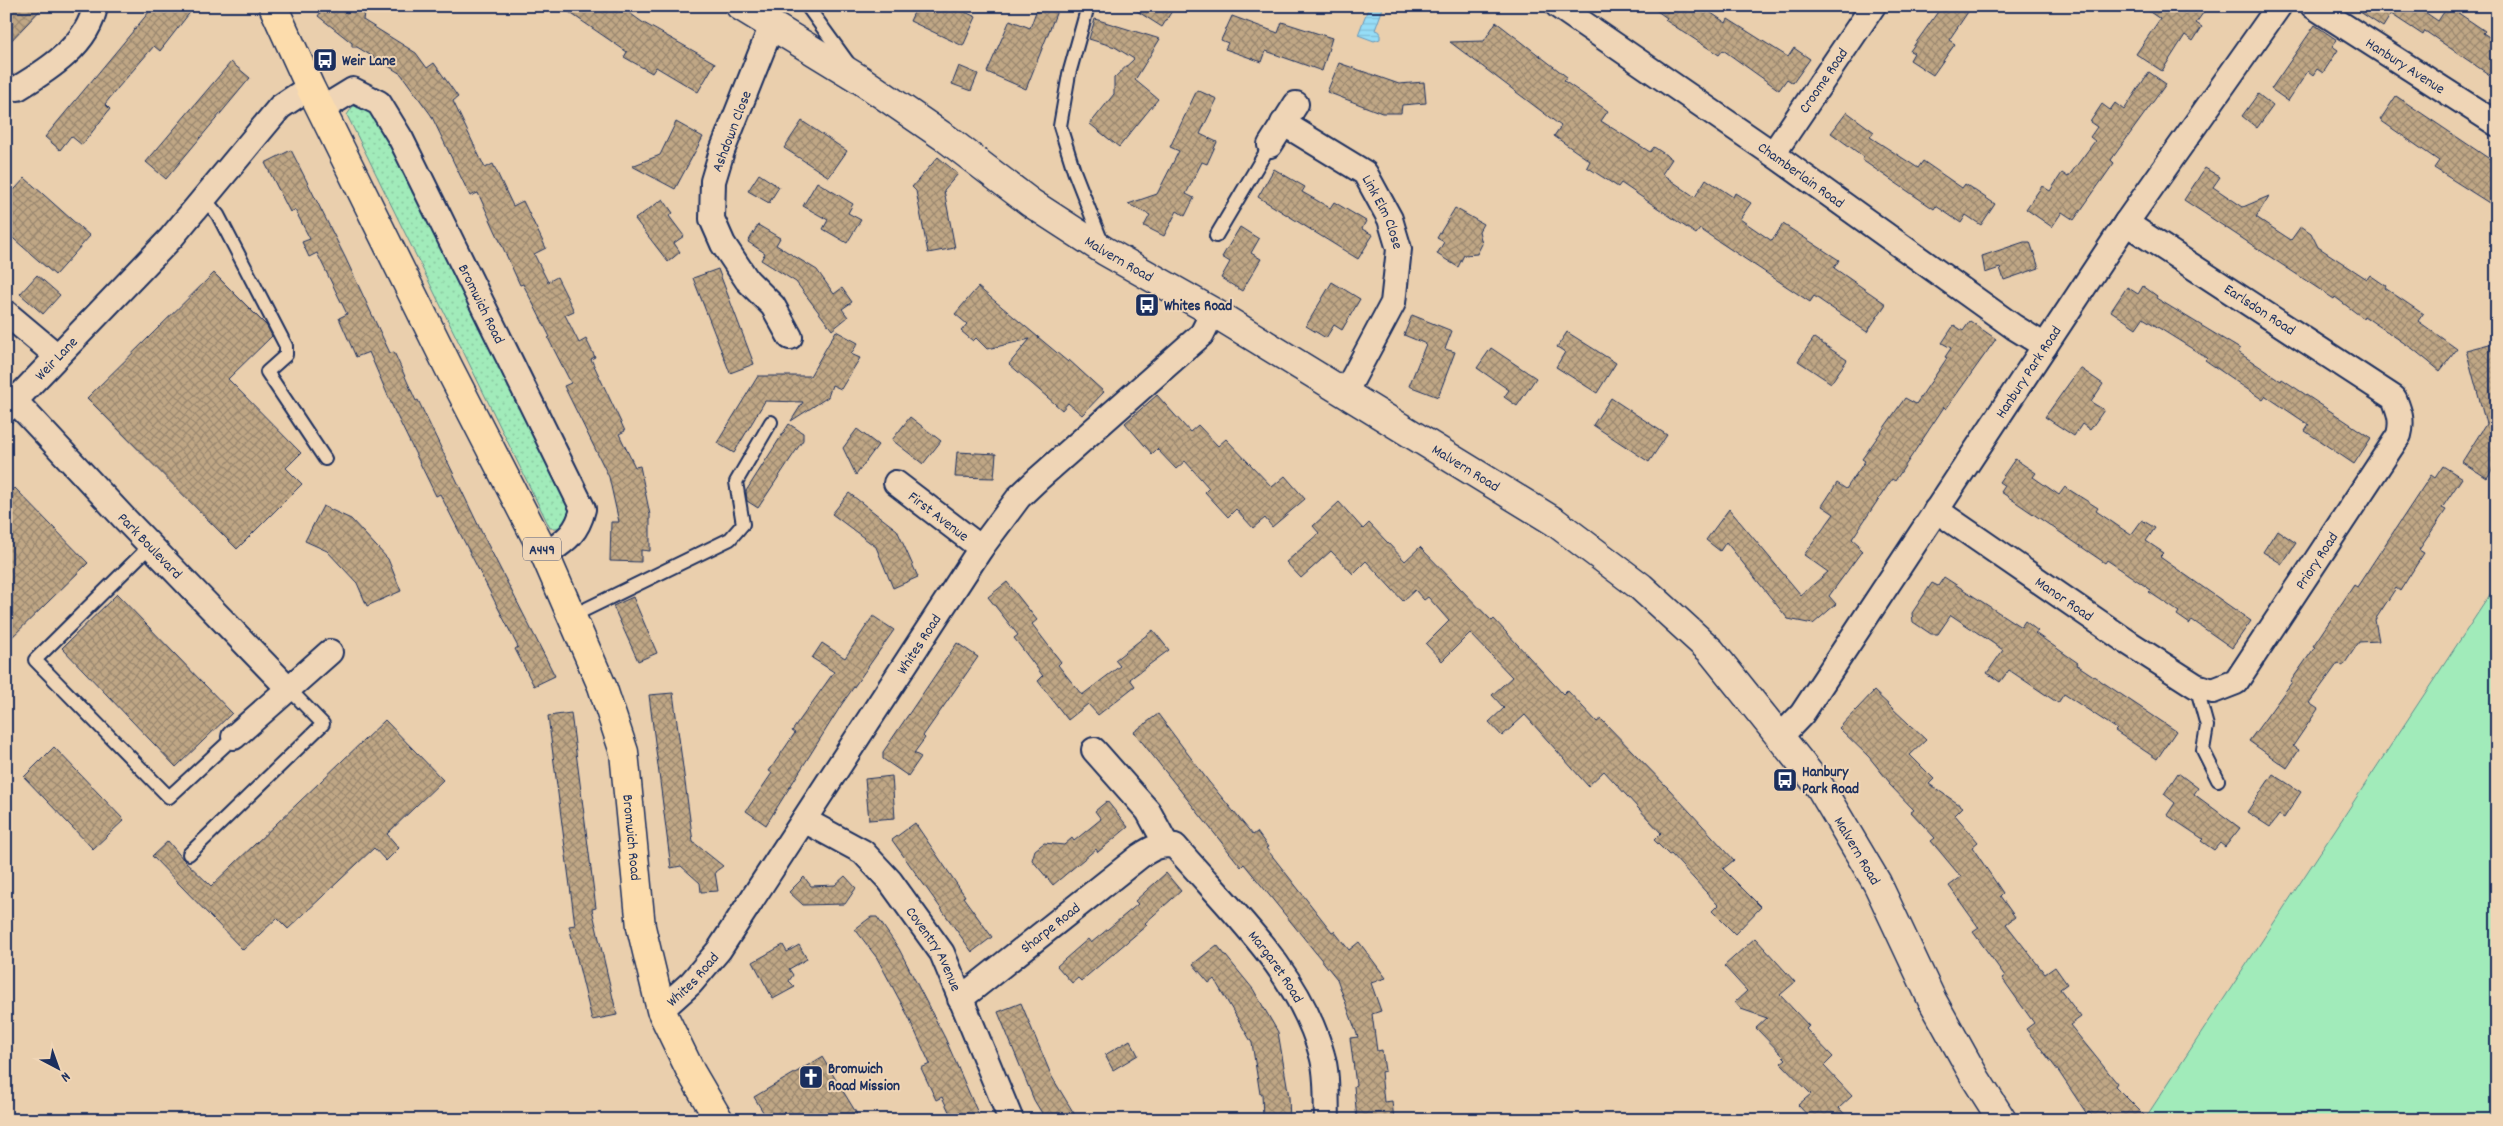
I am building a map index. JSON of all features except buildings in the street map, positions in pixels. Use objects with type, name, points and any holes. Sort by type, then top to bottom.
[{"type":"main road","name":"Bromwich Road","points":[[273,6],[316,98],[449,368],[545,555],[602,686],[624,752],[642,927],[661,1010],[719,1120]]},
{"type":"main road","name":"Malvern Road","points":[[740,6],[860,80],[947,139],[1031,203],[1105,251],[1213,312],[1556,522],[1641,587],[1711,651],[1820,787],[1877,883],[1932,1000],[1976,1079],[2002,1120]]},
{"type":"street","points":[[18,88],[45,72],[80,39],[95,6]]},
{"type":"street","name":"Chamberlain Road","points":[[1558,6],[1773,154],[2014,327],[2045,346]]},
{"type":"street","name":"Croome Road","points":[[1773,154],[1873,6]]},
{"type":"street","name":"Hanbury Park Road","points":[[1780,737],[1802,714],[2126,222],[2279,6]]},
{"type":"street","name":"Hanbury Avenue","points":[[2313,6],[2497,124]]},
{"type":"street","name":"Ashdown Close","points":[[772,25],[720,158],[713,181],[712,219],[723,244],[747,280],[773,306],[790,337]]},
{"type":"street","name":"Bromwich Road","points":[[316,98],[353,90],[379,103],[401,139],[584,509],[579,526],[565,540],[545,555]]},
{"type":"street","name":"Weir Lane","points":[[11,406],[56,355],[171,238],[280,107],[316,98]]},
{"type":"street","points":[[1270,145],[1296,104]]},
{"type":"street","name":"Link Elm Close","points":[[1283,123],[1365,173],[1390,219],[1399,249],[1393,303],[1345,393]]},
{"type":"street","name":"Earlsdon Road","points":[[2126,222],[2394,398]]},
{"type":"street","name":"Whites Road","points":[[661,1010],[691,983],[719,950],[981,548],[1019,497],[1202,334],[1213,312]]},
{"type":"street","points":[[6,313],[56,355]]},
{"type":"street","name":"Priory Road","points":[[2196,686],[2213,690],[2236,682],[2399,435],[2402,423],[2394,398]]},
{"type":"street","name":"Park Boulevard","points":[[11,406],[288,688]]},
{"type":"street","name":"First Avenue","points":[[896,483],[981,548]]},
{"type":"street","name":"Manor Road","points":[[1936,510],[2129,643],[2196,686]]},
{"type":"street","points":[[234,737],[330,652]]},
{"type":"street","name":"Margaret Road","points":[[1094,750],[1148,811],[1166,844],[1175,846],[1280,967],[1307,1012],[1323,1057],[1328,1120]]},
{"type":"street","name":"Coventry Avenue","points":[[804,820],[863,852],[890,881],[942,952],[1012,1120]]},
{"type":"street","name":"Sharpe Road","points":[[960,999],[1140,856],[1152,848],[1166,844]]},
{"type":"lane","points":[[807,6],[860,80]]},
{"type":"lane","points":[[1088,6],[1069,74],[1060,126],[1074,171],[1105,251]]},
{"type":"lane","points":[[1216,236],[1270,145]]},
{"type":"lane","points":[[204,198],[218,215],[286,346],[286,355],[267,372],[325,459]]},
{"type":"lane","points":[[572,616],[730,539],[743,524],[736,482],[772,422]]},
{"type":"lane","points":[[150,546],[35,660],[169,797],[234,737]]},
{"type":"lane","points":[[2196,686],[2206,726],[2203,750],[2218,780]]},
{"type":"lane","points":[[189,854],[323,724],[288,688]]},
{"type":"green space","points":[[364,104],[374,114],[470,300],[565,494],[570,517],[560,528],[550,528],[347,115],[353,106]]},
{"type":"green space","points":[[2497,584],[2497,1120],[2144,1120]]},
{"type":"water","points":[[1369,6],[1383,8],[1375,30],[1380,32],[1380,39],[1374,41],[1358,35]]},
{"type":"place","name":"Weir Lane","points":[[325,60]]},
{"type":"place","name":"Whites Road","points":[[1147,305]]},
{"type":"place","name":"Hanbury Park Road","points":[[1785,780]]},
{"type":"place","name":"Bromwich Road Mission","points":[[811,1077]]}]
